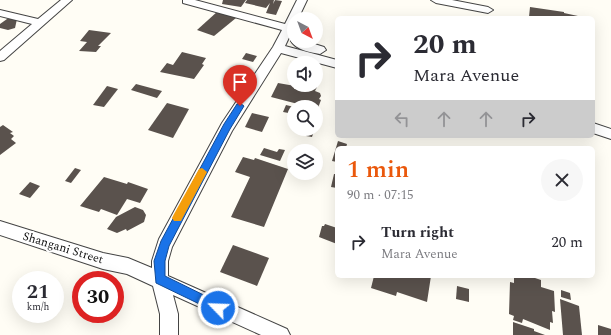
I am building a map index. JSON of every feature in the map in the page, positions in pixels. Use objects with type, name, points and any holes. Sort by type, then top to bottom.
[{"type":"street","points":[[0,57],[67,0]]},
{"type":"street","points":[[298,12],[302,0]]},
{"type":"street","points":[[436,0],[488,9]]},
{"type":"street","points":[[187,1],[287,34]]},
{"type":"street","points":[[0,13],[40,22]]},
{"type":"street","points":[[169,335],[169,314],[160,279],[160,261],[164,245],[227,126],[278,48],[287,39]]},
{"type":"street","points":[[278,48],[334,64]]},
{"type":"street","points":[[310,48],[324,52],[334,64]]},
{"type":"street","points":[[595,129],[611,134]]},
{"type":"street","name":"Shangani Street","points":[[0,228],[103,261],[128,266],[160,279],[204,301],[281,335]]},
{"type":"building","points":[[223,0],[246,0],[241,7],[222,4]]},
{"type":"building","points":[[247,0],[274,0],[273,4],[275,0],[282,1],[276,15],[266,13],[270,3],[266,8],[245,3]]},
{"type":"building","points":[[530,7],[564,12],[578,16],[529,16]]},
{"type":"building","points":[[218,11],[236,18],[214,36],[197,30]]},
{"type":"building","points":[[7,19],[17,19],[15,28],[8,30],[0,28],[0,24]]},
{"type":"building","points":[[89,30],[111,33],[98,46],[101,46],[96,52],[79,51],[87,42],[80,41]]},
{"type":"building","points":[[182,52],[206,58],[202,64],[204,65],[194,79],[160,72],[167,63],[173,65]]},
{"type":"building","points":[[246,53],[257,56],[253,62],[242,59]]},
{"type":"building","points":[[278,83],[287,85],[287,92],[318,92],[320,93],[321,96],[319,99],[321,100],[287,101],[271,97]]},
{"type":"building","points":[[136,84],[162,91],[157,98],[131,90]]},
{"type":"building","points":[[107,86],[118,89],[104,107],[93,105]]},
{"type":"building","points":[[167,103],[189,109],[173,138],[148,130]]},
{"type":"building","points":[[286,105],[287,105],[287,113],[283,112]]},
{"type":"building","points":[[252,113],[269,117],[262,132],[245,127]]},
{"type":"building","points":[[3,125],[13,132],[10,133],[14,136],[11,139],[16,143],[0,155],[0,127]]},
{"type":"building","points":[[338,141],[347,144],[346,146],[336,146]]},
{"type":"building","points":[[264,148],[277,152],[279,149],[285,150],[280,161],[260,155]]},
{"type":"building","points":[[335,151],[335,162],[332,161]]},
{"type":"building","points":[[243,157],[254,160],[255,158],[287,169],[264,227],[231,217],[250,177],[235,172]]},
{"type":"building","points":[[75,168],[81,170],[71,183],[65,181]]},
{"type":"building","points":[[334,174],[335,174],[335,188],[331,187]]},
{"type":"building","points":[[104,177],[127,184],[128,182],[148,189],[140,203],[127,199],[117,215],[101,209],[99,212],[80,206]]},
{"type":"building","points":[[30,182],[40,186],[30,198],[19,194]]},
{"type":"building","points":[[135,207],[143,210],[146,215],[144,222],[127,231],[126,229],[117,233],[107,229],[116,217]]},
{"type":"building","points":[[325,224],[335,227],[335,243],[319,237],[322,226]]},
{"type":"building","points":[[233,245],[269,258],[257,286],[220,272]]},
{"type":"building","points":[[374,278],[431,278],[427,302],[397,292],[396,296],[371,288]]},
{"type":"building","points":[[514,278],[535,278],[541,280],[541,287],[554,291],[555,312],[552,311],[553,323],[550,322],[550,330],[523,319],[522,323],[513,320],[514,316],[509,314],[510,282],[514,283]]},
{"type":"building","points":[[457,286],[469,289],[469,302],[456,299]]},
{"type":"building","points":[[561,290],[570,293],[571,300],[561,297]]},
{"type":"building","points":[[560,299],[579,306],[582,335],[563,335]]},
{"type":"building","points":[[513,322],[534,329],[534,331],[545,335],[513,335]]},
{"type":"building","points":[[598,325],[611,329],[611,335],[598,335]]},
{"type":"slow traffic","points":[[177,218],[202,172]]},
{"type":"route","points":[[218,308],[160,279],[160,261],[164,245],[196,182],[227,126],[240,106]]}]
